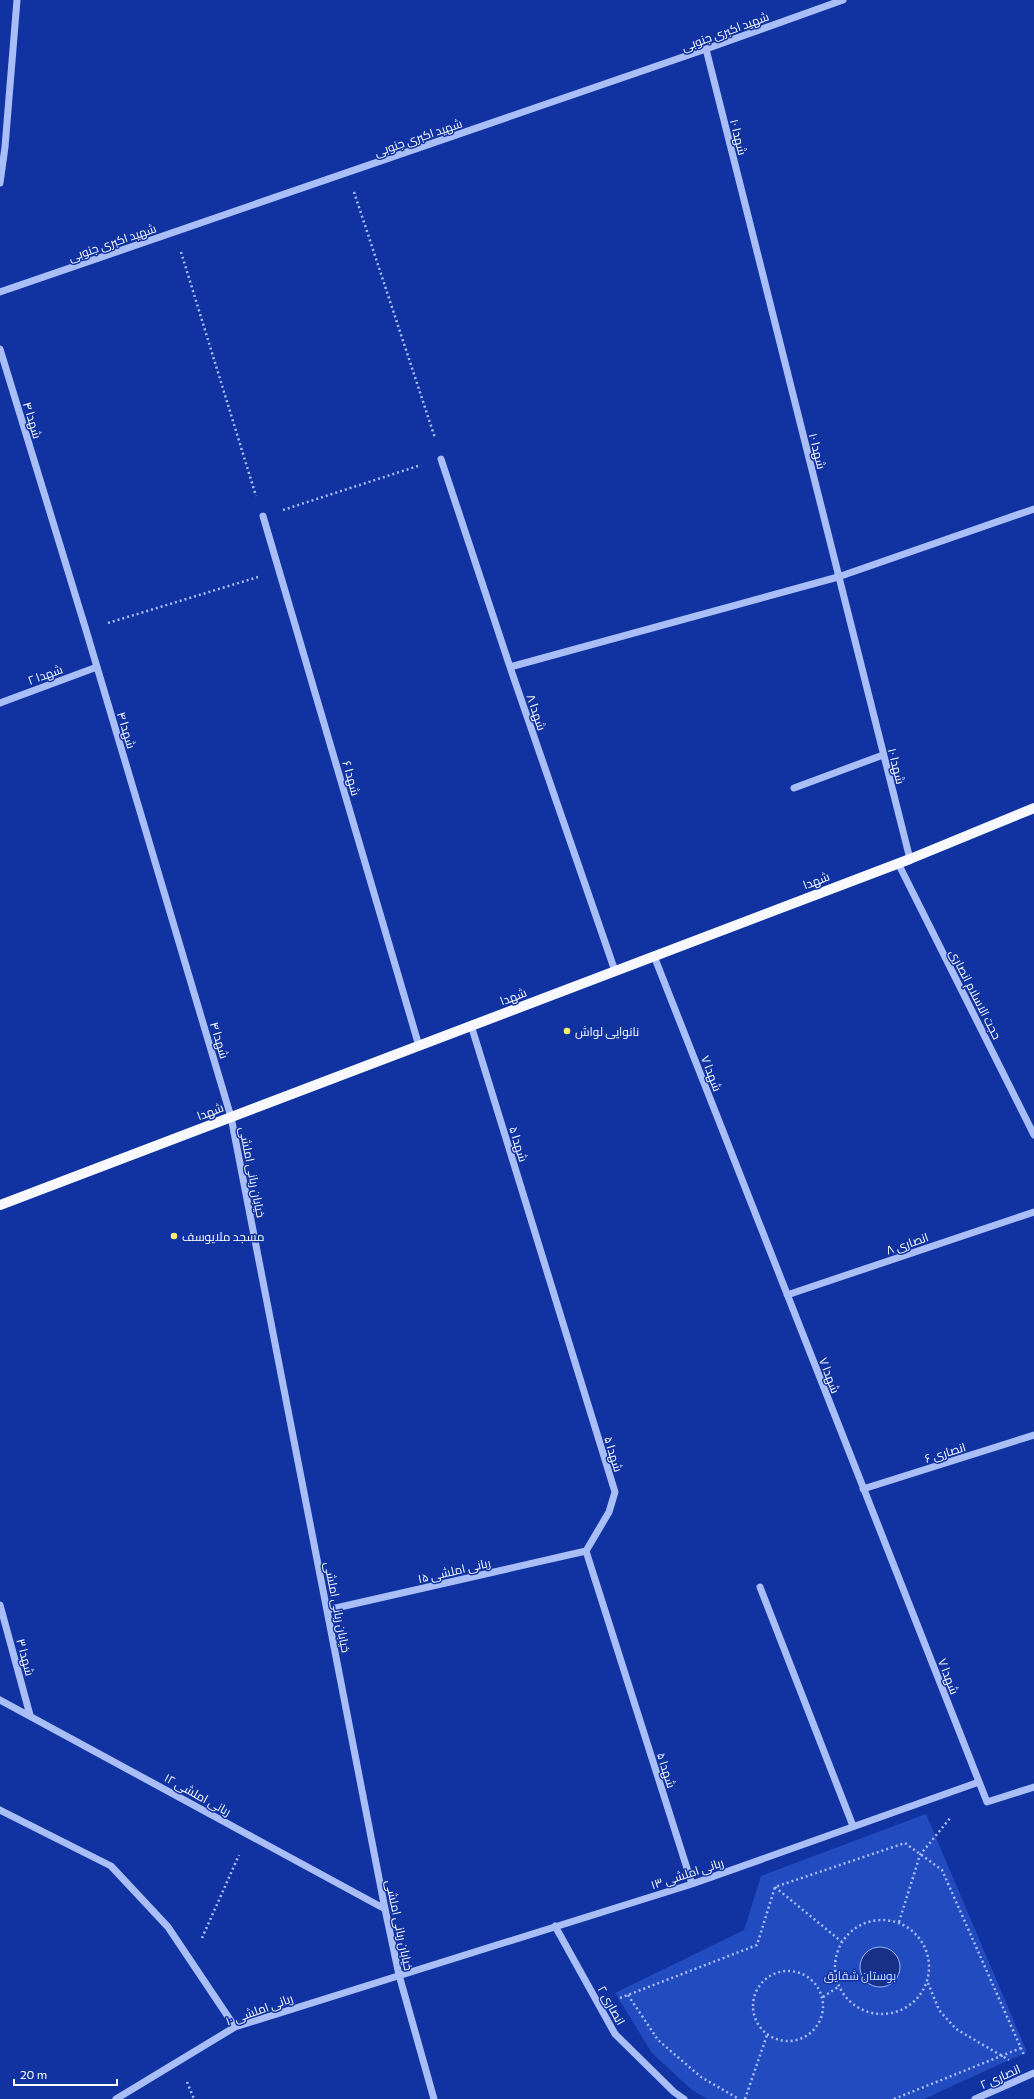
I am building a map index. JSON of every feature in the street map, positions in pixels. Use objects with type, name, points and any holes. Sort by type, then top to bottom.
[{"type":"main road","name":"شهدا","points":[[0,1205],[910,859],[1034,808]]},
{"type":"street","points":[[0,183],[5,147],[17,0]]},
{"type":"street","name":"شهید اکبری جنوبی","points":[[0,292],[706,50],[843,0]]},
{"type":"street","name":"شهدا ۱۰","points":[[706,50],[910,859]]},
{"type":"street","name":"شهدا ۴","points":[[0,349],[86,630],[231,1117]]},
{"type":"street","name":"شهدا ۸","points":[[441,459],[510,667],[615,971]]},
{"type":"street","points":[[510,667],[838,577],[1034,508]]},
{"type":"street","name":"شهدا ۶","points":[[263,516],[419,1046]]},
{"type":"street","name":"شهدا ۲","points":[[0,703],[97,667]]},
{"type":"street","points":[[794,788],[883,755]]},
{"type":"street","name":"حجت الاسلام انصاری","points":[[898,863],[1034,1135]]},
{"type":"street","name":"شهدا ۷","points":[[654,956],[987,1802],[1034,1787]]},
{"type":"street","name":"شهدا ۵","points":[[471,1026],[614,1492],[609,1512],[586,1551],[692,1884]]},
{"type":"street","name":"خیابان ربانی املشی","points":[[231,1117],[385,1909],[399,1975],[434,2099]]},
{"type":"street","name":"انصاری ۸","points":[[787,1296],[1034,1212]]},
{"type":"street","name":"انصاری ۶","points":[[863,1489],[1034,1435]]},
{"type":"street","name":"ربانی املشی ۱۵","points":[[327,1610],[586,1551]]},
{"type":"street","points":[[760,1587],[853,1826]]},
{"type":"street","name":"شهدا ۳","points":[[0,1605],[30,1715]]},
{"type":"street","name":"ربانی املشی ۱۲","points":[[0,1700],[385,1909]]},
{"type":"street","name":"ربانی املشی ۱۳","points":[[399,1975],[692,1884],[979,1782]]},
{"type":"street","points":[[0,1810],[111,1866],[168,1927],[235,2027]]},
{"type":"street","name":"انصاری ۲","points":[[555,1926],[615,2034],[674,2092],[684,2099]]},
{"type":"street","name":"ربانی املشی ۱۰","points":[[116,2099],[235,2027],[399,1975]]},
{"type":"street","name":"انصاری ۲","points":[[975,2099],[1033,2073]]},
{"type":"path","points":[[175,232],[263,516],[441,459],[348,172]]},
{"type":"path","points":[[86,630],[279,570]]},
{"type":"path","points":[[899,1922],[920,1855],[954,1812]]},
{"type":"path","points":[[191,1962],[249,1834]]},
{"type":"path","points":[[775,1887],[904,1843],[942,1870],[1033,2073]]},
{"type":"path","points":[[775,1887],[842,1942]]},
{"type":"path","points":[[600,2006],[757,1945],[775,1887]]},
{"type":"path","points":[[928,1982],[916,2002],[896,2013],[873,2014],[852,2005],[838,1987],[834,1964],[842,1942],[857,1927],[877,1920],[899,1922],[919,1936],[929,1958],[928,1982],[939,2010],[956,2029],[1033,2073]]},
{"type":"path","points":[[784,1970],[801,1972],[815,1982],[822,1997],[822,2015],[814,2030],[800,2039],[783,2041],[767,2035],[756,2022],[752,2005],[756,1989],[768,1976],[784,1970]]},
{"type":"path","points":[[822,1997],[838,1987]]},
{"type":"path","points":[[628,1995],[658,2040],[701,2077],[739,2099]]},
{"type":"path","points":[[745,2099],[767,2035]]},
{"type":"path","points":[[894,2099],[1021,2048]]},
{"type":"green space","name":"بوستان شقایق","points":[[926,1814],[1027,2052],[924,2099],[707,2099],[692,2090],[652,2053],[615,1993],[744,1930],[761,1876]]},
{"type":"shaded area","points":[[884,1947],[891,1950],[897,1956],[900,1967],[899,1975],[891,1984],[884,1987],[876,1987],[869,1984],[861,1975],[860,1963],[863,1956],[872,1948]]},
{"type":"place","name":"نانوایی لواش","points":[[567,1031]]},
{"type":"place","name":"مسجد ملایوسف","points":[[174,1236]]}]
